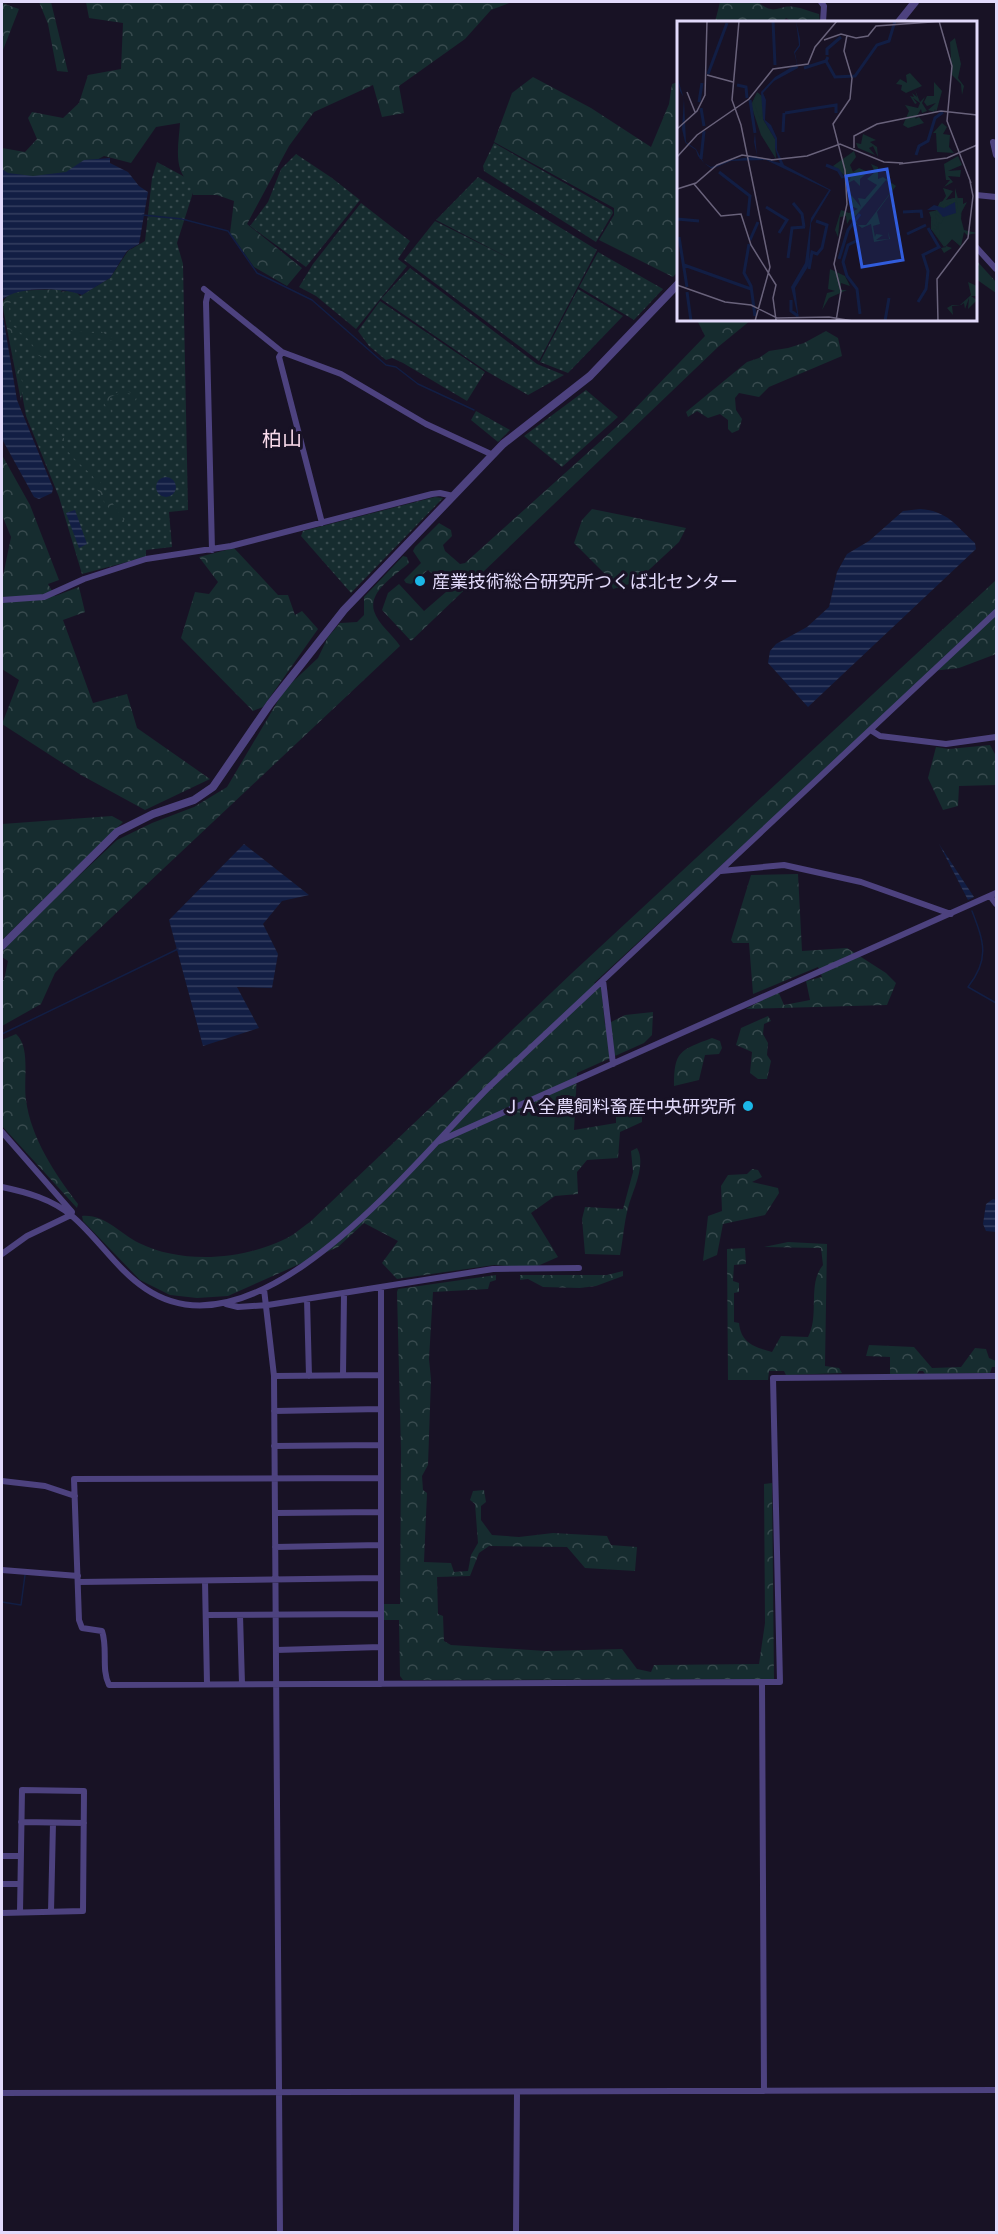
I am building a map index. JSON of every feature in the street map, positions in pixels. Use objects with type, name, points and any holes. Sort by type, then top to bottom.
[{"type":"street","points":[[821,2],[824,6],[823,21]]},
{"type":"street","points":[[900,21],[915,2]]},
{"type":"street","points":[[993,142],[996,155]]},
{"type":"street","points":[[977,195],[996,197]]},
{"type":"street","points":[[977,249],[996,269]]},
{"type":"street","points":[[2,946],[117,832],[153,814],[194,800],[213,787],[270,704],[344,610],[493,455],[518,431],[590,376],[677,285]]},
{"type":"street","points":[[212,550],[206,291],[282,352],[341,374],[417,419],[493,455]]},
{"type":"street","points":[[282,352],[279,357],[322,523]]},
{"type":"street","points":[[2,600],[44,597],[84,579],[146,559],[212,550],[432,494],[453,496]]},
{"type":"street","points":[[2,1187],[34,1195],[72,1215],[135,1281],[168,1300],[194,1305],[225,1303],[264,1289],[313,1259],[342,1236],[417,1165],[469,1106],[872,731],[996,612]]},
{"type":"street","points":[[872,731],[880,736],[946,744],[996,736]]},
{"type":"street","points":[[720,871],[784,865],[861,882],[951,914]]},
{"type":"street","points":[[436,1142],[993,895],[996,904]]},
{"type":"street","points":[[603,980],[613,1064]]},
{"type":"street","points":[[2,1132],[70,1206],[72,1215]]},
{"type":"street","points":[[2,1254],[27,1236],[72,1215]]},
{"type":"street","points":[[225,1303],[238,1307],[267,1305],[493,1269],[579,1268]]},
{"type":"street","points":[[381,1288],[381,1684]]},
{"type":"street","points":[[264,1289],[273,1376],[274,1411],[280,2232]]},
{"type":"street","points":[[343,1375],[344,1294]]},
{"type":"street","points":[[307,1299],[309,1376]]},
{"type":"street","points":[[273,1376],[381,1375]]},
{"type":"street","points":[[381,1478],[74,1479],[80,1620],[82,1628],[102,1631],[105,1640],[106,1679],[109,1685],[780,1682],[773,1378],[996,1376]]},
{"type":"street","points":[[274,1411],[381,1410]]},
{"type":"street","points":[[274,1446],[381,1445]]},
{"type":"street","points":[[2,1481],[45,1486],[75,1496]]},
{"type":"street","points":[[275,1513],[381,1512]]},
{"type":"street","points":[[275,1547],[381,1545]]},
{"type":"street","points":[[2,1570],[78,1579],[275,1581],[381,1578]]},
{"type":"street","points":[[205,1581],[207,1684]]},
{"type":"street","points":[[206,1615],[381,1614]]},
{"type":"street","points":[[240,1615],[242,1684]]},
{"type":"street","points":[[276,1650],[381,1647]]},
{"type":"street","points":[[762,1682],[764,2091]]},
{"type":"street","points":[[2,1913],[83,1911],[84,1791],[22,1790],[20,1912]]},
{"type":"street","points":[[21,1822],[84,1823]]},
{"type":"street","points":[[51,1912],[53,1823]]},
{"type":"street","points":[[2,1856],[20,1856]]},
{"type":"street","points":[[2,1884],[20,1884]]},
{"type":"street","points":[[2,2093],[279,2094],[996,2090]]},
{"type":"street","points":[[516,2232],[517,2092]]},
{"type":"green space","points":[[39,2],[51,2],[68,72],[57,71],[48,24]]},
{"type":"green space","points":[[86,2],[512,2],[491,10],[465,39],[399,86],[404,113],[382,117],[373,85],[314,112],[289,146],[247,224],[302,268],[287,286],[254,267],[230,233],[234,201],[217,195],[193,195],[191,183],[181,172],[179,164],[180,123],[156,127],[131,163],[104,156],[71,173],[42,179],[16,177],[2,171],[2,148],[25,152],[37,139],[28,118],[32,112],[63,118],[79,103],[88,75],[121,69],[123,23],[89,18]]},
{"type":"green space","points":[[720,2],[758,2],[769,9],[789,7],[819,14],[820,21],[791,21],[786,18],[784,21],[715,21]]},
{"type":"green space","points":[[2,3],[19,9],[3,50],[2,49]]},
{"type":"green space","points":[[533,77],[591,108],[651,147],[669,104],[672,84],[677,82],[677,272],[673,277],[599,240],[614,215],[614,208],[494,142],[512,93]]},
{"type":"green space","points":[[494,143],[612,210],[613,213],[596,242],[484,171],[483,166]]},
{"type":"green space","points":[[296,154],[360,200],[306,267],[250,226],[268,202],[281,169]]},
{"type":"green space","points":[[157,162],[196,183],[177,243],[183,264],[188,510],[169,512],[172,547],[146,550],[146,557],[82,574],[59,497],[26,416],[6,305],[13,297],[68,291],[76,292],[80,296],[110,278],[128,251],[145,241],[152,178]]},
{"type":"green space","points":[[478,177],[597,250],[539,361],[404,260],[435,221],[513,260],[436,220]]},
{"type":"green space","points":[[361,203],[410,241],[398,259],[407,266],[356,329],[316,296],[299,287],[313,264]]},
{"type":"green space","points":[[598,252],[663,289],[634,320],[579,287]]},
{"type":"green space","points":[[977,261],[996,282],[996,293],[977,280]]},
{"type":"green space","points":[[410,268],[537,364],[564,375],[528,395],[486,371],[381,299]]},
{"type":"green space","points":[[63,289],[59,294],[16,297],[9,304],[10,325],[49,351],[41,357],[28,339],[12,329],[18,369],[23,373],[19,375],[26,389],[22,392],[21,401],[2,303],[11,291]]},
{"type":"green space","points":[[578,289],[623,316],[568,373],[540,362]]},
{"type":"green space","points":[[380,301],[485,372],[467,401],[403,363],[392,358],[386,360],[369,346],[358,331]]},
{"type":"green space","points":[[698,321],[750,321],[718,347],[411,641],[382,610],[388,593],[399,584],[424,611],[446,592],[446,586],[428,570],[411,584],[406,583],[404,580],[421,563],[413,551],[415,547],[439,523],[451,530],[452,536],[443,545],[445,551],[460,564],[465,563],[624,420],[705,336]]},
{"type":"green space","points":[[71,330],[90,333],[100,331],[118,341],[80,336]]},
{"type":"green space","points":[[826,331],[838,338],[842,356],[769,387],[759,397],[739,393],[735,398],[736,410],[742,419],[739,430],[732,433],[728,429],[728,420],[720,414],[708,418],[697,411],[688,417],[686,412],[747,362],[769,351],[804,343]]},
{"type":"green space","points":[[120,387],[131,393],[139,392],[134,402],[131,394],[123,392],[110,397],[111,416],[104,403],[106,389],[117,393]]},
{"type":"green space","points":[[586,390],[618,417],[562,467],[524,436]]},
{"type":"green space","points":[[476,411],[510,430],[498,442],[471,420]]},
{"type":"green space","points":[[55,427],[86,467],[96,473],[105,492],[130,529],[129,533],[104,501],[93,476],[63,445]]},
{"type":"green space","points":[[2,455],[30,505],[59,580],[48,584],[55,596],[79,587],[85,612],[63,620],[93,703],[127,694],[137,728],[210,779],[145,810],[81,775],[2,724],[19,680],[2,669],[2,581],[11,537],[2,515]]},
{"type":"green space","points":[[435,497],[443,498],[351,593],[301,536],[303,531]]},
{"type":"green space","points":[[592,509],[686,528],[679,542],[636,582],[613,589],[608,577],[574,543],[582,520]]},
{"type":"green space","points":[[234,548],[278,595],[288,595],[295,615],[302,611],[318,629],[263,707],[253,711],[181,638],[195,592],[209,594],[218,582],[199,557]]},
{"type":"green space","points":[[403,556],[407,557],[409,563],[379,590],[373,604],[379,620],[400,646],[78,949],[55,973],[41,1004],[2,1026],[2,980],[4,980],[8,961],[2,957],[2,950],[7,943],[117,840],[152,823],[194,807],[227,787],[285,689],[318,658],[328,637],[340,623],[357,622],[364,615],[364,597]]},
{"type":"green space","points":[[996,580],[996,654],[959,668],[932,671],[594,983],[601,986],[605,1025],[625,1015],[653,1012],[652,1035],[644,1043],[577,1073],[574,1130],[616,1123],[616,1110],[623,1100],[640,1097],[643,1102],[656,1101],[655,1110],[642,1110],[642,1122],[620,1132],[618,1158],[587,1160],[577,1172],[578,1194],[555,1196],[531,1213],[558,1257],[533,1268],[494,1265],[397,1279],[382,1263],[398,1241],[364,1223],[338,1247],[228,1296],[197,1298],[170,1295],[140,1280],[83,1221],[82,1216],[98,1218],[139,1243],[156,1250],[192,1257],[249,1252],[294,1234],[310,1222],[572,973]]},
{"type":"green space","points":[[990,745],[996,756],[996,785],[959,786],[958,806],[943,810],[928,778],[936,747],[949,749]]},
{"type":"green space","points":[[112,816],[123,822],[2,940],[2,824]]},
{"type":"green space","points":[[798,874],[802,951],[847,948],[886,973],[896,983],[887,1005],[746,1009],[778,991],[784,1005],[810,1000],[806,981],[822,977],[818,967],[753,994],[749,943],[733,943],[731,940],[751,875]]},
{"type":"green space","points":[[768,1016],[771,1021],[764,1024],[763,1034],[768,1043],[767,1055],[771,1061],[767,1079],[758,1079],[750,1073],[752,1052],[736,1045],[741,1028]]},
{"type":"green space","points":[[16,1034],[21,1040],[25,1056],[25,1092],[33,1128],[45,1155],[78,1204],[77,1208],[2,1126],[2,1040]]},
{"type":"green space","points":[[712,1038],[720,1041],[722,1048],[719,1054],[705,1055],[699,1080],[674,1086],[675,1065],[681,1053]]},
{"type":"green space","points":[[637,1148],[640,1155],[640,1170],[627,1214],[620,1255],[585,1254],[582,1219],[585,1207],[623,1209],[633,1172],[631,1151]]},
{"type":"green space","points":[[752,1169],[758,1170],[762,1177],[752,1182],[778,1188],[779,1193],[765,1215],[723,1224],[717,1255],[703,1261],[708,1216],[722,1211],[721,1186],[728,1175],[747,1174]]},
{"type":"green space","points":[[788,1242],[827,1244],[825,1366],[839,1368],[842,1373],[786,1375],[784,1371],[769,1371],[768,1380],[728,1380],[727,1249],[745,1248],[746,1264],[734,1265],[733,1281],[739,1283],[739,1292],[734,1293],[734,1322],[739,1323],[746,1340],[754,1346],[772,1352],[781,1336],[808,1337],[813,1319],[814,1290],[818,1273],[823,1265],[821,1248],[764,1247]]},
{"type":"green space","points":[[623,1271],[623,1276],[596,1286],[580,1288],[543,1287],[528,1279],[520,1280],[520,1275],[607,1275]]},
{"type":"green space","points":[[496,1275],[496,1280],[490,1282],[488,1289],[433,1292],[429,1359],[431,1379],[428,1465],[422,1476],[423,1490],[427,1493],[424,1562],[451,1563],[454,1572],[468,1571],[471,1555],[478,1543],[475,1504],[470,1500],[473,1491],[484,1490],[486,1502],[481,1506],[481,1520],[492,1535],[519,1537],[553,1533],[607,1536],[611,1545],[637,1547],[635,1571],[585,1568],[567,1547],[489,1546],[479,1553],[470,1576],[437,1577],[438,1614],[443,1616],[444,1641],[451,1645],[546,1651],[622,1649],[637,1669],[651,1672],[654,1665],[759,1664],[765,1623],[764,1484],[772,1483],[774,1679],[403,1680],[400,1676],[399,1620],[384,1620],[384,1604],[400,1604],[401,1452],[397,1292],[398,1289]]},
{"type":"green space","points":[[869,1345],[914,1347],[932,1368],[961,1367],[975,1348],[986,1349],[989,1358],[996,1361],[996,1367],[992,1367],[990,1373],[925,1374],[919,1371],[917,1374],[890,1375],[890,1357],[866,1356]]},
{"type":"water","points":[[110,158],[110,163],[128,172],[139,186],[148,192],[139,244],[127,251],[110,278],[82,295],[64,290],[40,289],[17,292],[2,300],[2,169],[8,173],[33,176],[66,172],[84,160]]},
{"type":"water","points":[[2,310],[17,400],[53,488],[52,493],[39,499],[34,497],[2,439]]},
{"type":"water","points":[[166,477],[173,480],[176,487],[173,494],[166,497],[159,494],[156,487],[159,480]]},
{"type":"water","points":[[75,510],[87,544],[79,548],[66,513]]},
{"type":"water","points":[[930,510],[951,520],[975,543],[976,549],[808,707],[768,663],[770,651],[776,644],[807,627],[829,607],[837,572],[847,554],[869,541],[903,511]]},
{"type":"water","points":[[244,844],[309,895],[282,901],[263,924],[278,954],[272,988],[237,987],[259,1028],[203,1046],[169,920]]},
{"type":"water","points":[[939,844],[974,897],[968,900]]},
{"type":"water","points":[[993,1199],[996,1200],[996,1232],[986,1231],[983,1224],[986,1204]]},
{"type":"waterway","points":[[143,215],[182,219],[228,231],[257,273],[312,300],[386,365],[396,367],[418,384],[474,410]]},
{"type":"waterway","points":[[972,911],[980,932],[983,950],[980,968],[968,987],[996,1003]]},
{"type":"waterway","points":[[2,1034],[178,949]]},
{"type":"waterway","points":[[2,1602],[21,1605],[25,1575]]},
{"type":"place","name":"産業技術総合研究所つくば北センター","points":[[420,581]]},
{"type":"place","name":"ＪＡ全農飼料畜産中央研究所","points":[[748,1106]]},
{"type":"district","name":"柏山","points":[[282,438]]}]
